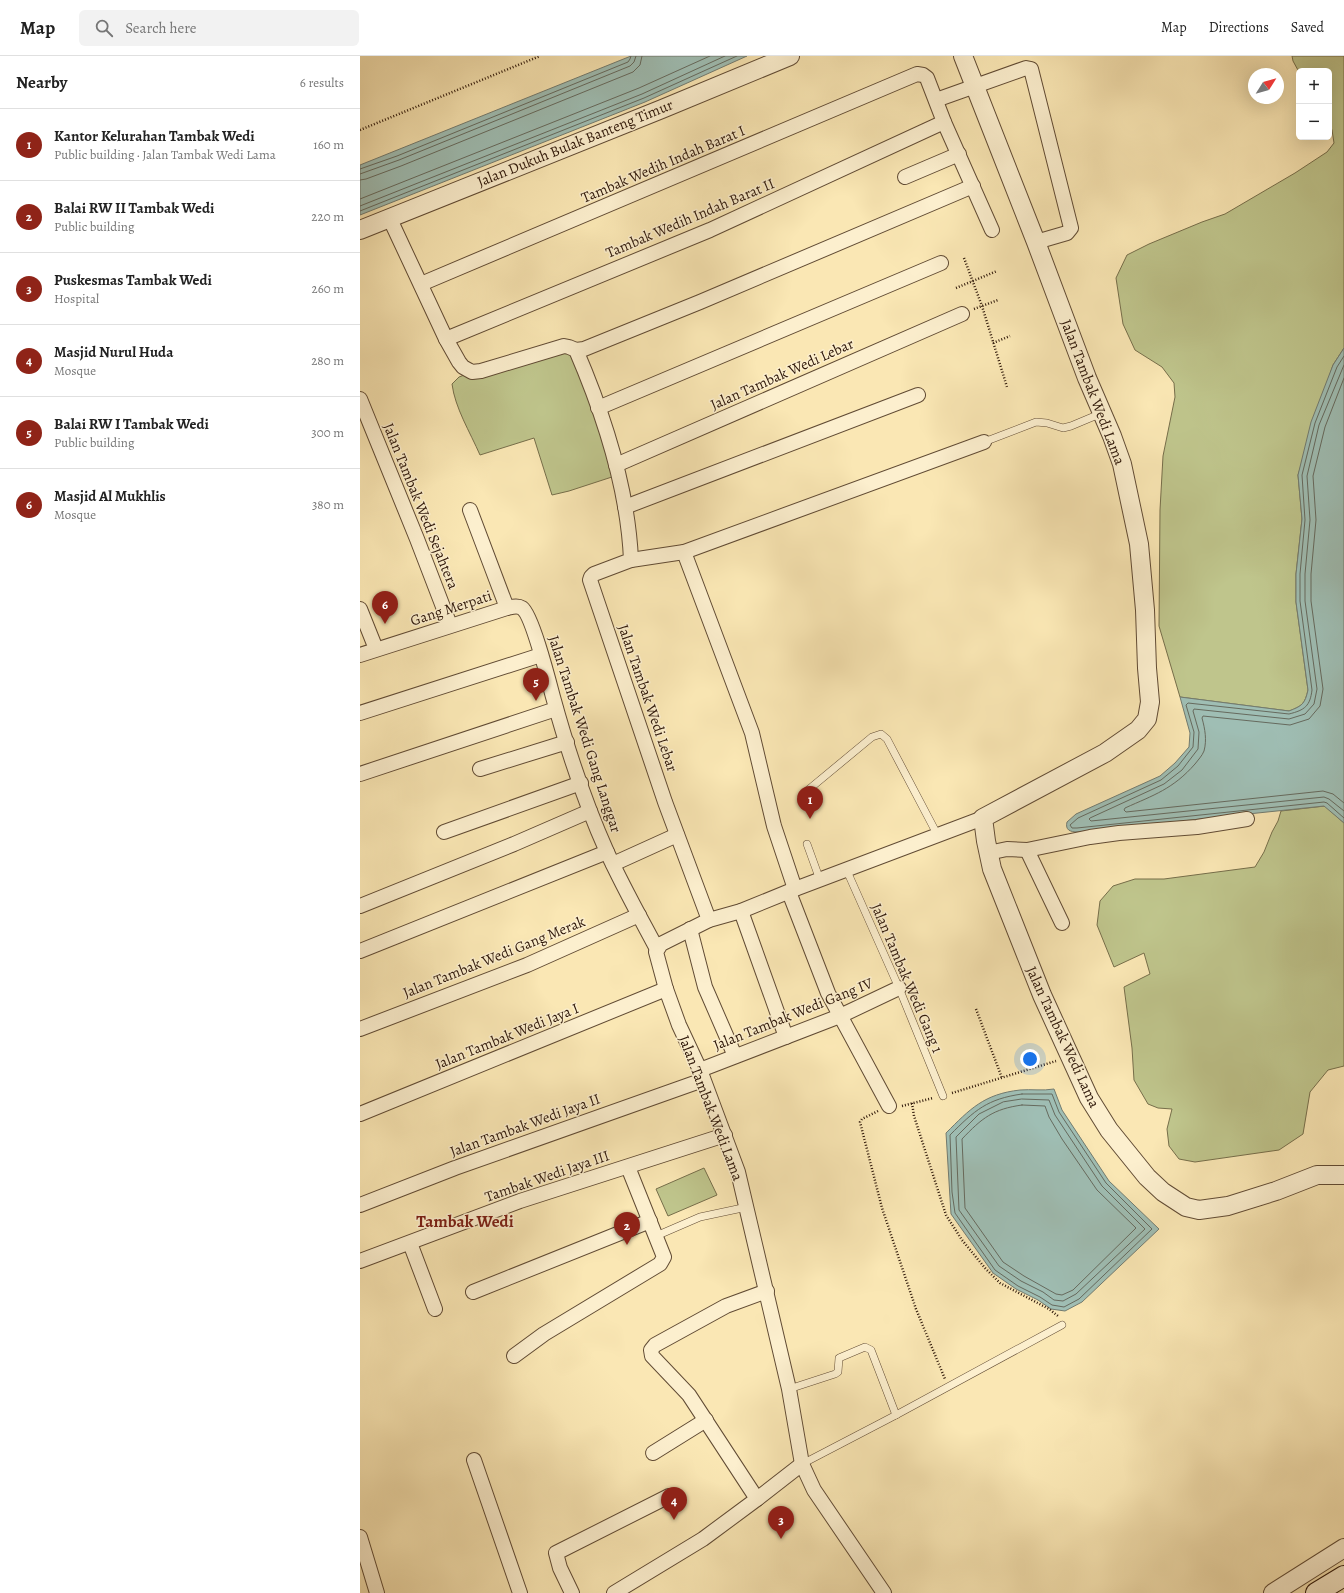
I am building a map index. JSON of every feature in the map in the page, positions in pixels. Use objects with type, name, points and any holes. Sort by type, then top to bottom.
[{"type":"main road","points":[[1316,1593],[1344,1576]]},
{"type":"street","name":"Jalan Dukuh Bulak Banteng Timur","points":[[360,230],[790,56]]},
{"type":"street","name":"Jalan Tambak Wedi Lama","points":[[884,1593],[814,1490],[802,1464],[767,1291],[738,1172],[702,1075],[679,1025],[666,989],[656,954],[661,944],[709,920],[741,912],[820,880],[984,818],[1105,753],[1138,730],[1148,719],[1150,702],[1145,610],[1139,544],[1122,464],[1112,436],[1087,378],[1036,242],[963,56]]},
{"type":"street","points":[[992,230],[944,122],[936,100],[1026,68],[1031,69],[1071,228],[1067,233],[1036,242]]},
{"type":"street","name":"Tambak Wedih Indah Barat I","points":[[421,284],[917,74],[923,75],[927,78],[936,100]]},
{"type":"street","name":"Tambak Wedih Indah Barat II","points":[[446,339],[710,230],[944,122]]},
{"type":"street","points":[[905,178],[959,154]]},
{"type":"street","points":[[389,217],[446,339],[459,362],[463,367],[472,372],[480,371],[564,346],[569,346],[576,350],[584,349],[700,302],[973,186]]},
{"type":"street","points":[[598,408],[941,263]]},
{"type":"street","name":"Jalan Tambak Wedi Lebar","points":[[616,465],[962,314]]},
{"type":"street","points":[[576,350],[598,408],[616,465],[625,507],[630,560],[684,552],[984,442]]},
{"type":"street","points":[[625,507],[918,396]]},
{"type":"street","name":"Jalan Tambak Wedi Sejahtera","points":[[360,399],[450,625]]},
{"type":"street","points":[[470,510],[507,608]]},
{"type":"street","points":[[684,552],[752,733],[774,826],[792,891],[828,993],[889,1106]]},
{"type":"street","name":"Jalan Tambak Wedi Lebar","points":[[630,560],[594,574],[590,580],[677,835],[709,920]]},
{"type":"street","name":"Gang Merpati","points":[[360,655],[507,608],[517,606],[523,609],[527,615]]},
{"type":"street","points":[[360,609],[376,649]]},
{"type":"street","name":"Jalan Tambak Wedi Gang Langgar","points":[[527,615],[590,811],[610,858],[657,950]]},
{"type":"street","points":[[360,713],[541,655]]},
{"type":"street","points":[[360,774],[556,709]]},
{"type":"street","points":[[480,769],[567,742]]},
{"type":"street","points":[[444,832],[581,783]]},
{"type":"street","points":[[360,906],[514,844],[590,811]]},
{"type":"street","name":"Jalan Tambak Wedi Lama","points":[[984,818],[988,853],[992,869],[1020,940],[1070,1057],[1089,1098],[1108,1130],[1147,1178],[1163,1192],[1186,1207],[1199,1210],[1228,1206],[1276,1192],[1317,1175],[1344,1175]]},
{"type":"street","points":[[988,853],[1007,849],[1027,850],[1090,837],[1119,833],[1197,827],[1247,818]]},
{"type":"street","points":[[360,951],[610,858],[677,835]]},
{"type":"street","points":[[1027,850],[1062,923]]},
{"type":"street","points":[[741,912],[786,1037]]},
{"type":"street","name":"Jalan Tambak Wedi Gang Merak","points":[[360,1029],[527,965],[639,915]]},
{"type":"street","points":[[690,929],[705,987],[735,1056]]},
{"type":"street","name":"Jalan Tambak Wedi Gang IV","points":[[702,1075],[735,1056],[840,1016],[898,988]]},
{"type":"street","name":"Jalan Tambak Wedi Jaya I","points":[[360,1114],[666,989]]},
{"type":"street","name":"Jalan Tambak Wedi Jaya II","points":[[360,1205],[702,1075]]},
{"type":"street","name":"Tambak Wedi Jaya III","points":[[360,1261],[520,1201],[725,1135]]},
{"type":"street","points":[[514,1356],[544,1334],[660,1264],[664,1257],[628,1167]]},
{"type":"street","points":[[472,1292],[650,1221]]},
{"type":"street","points":[[410,1243],[435,1309]]},
{"type":"street","points":[[757,1500],[689,1395],[652,1356],[651,1350],[655,1345],[726,1306],[767,1291]]},
{"type":"street","points":[[654,1453],[706,1420]]},
{"type":"street","points":[[474,1460],[520,1593]]},
{"type":"street","points":[[618,1592],[703,1539],[757,1500],[802,1464]]},
{"type":"street","points":[[572,1593],[560,1568],[556,1553],[669,1496]]},
{"type":"street","points":[[360,1537],[378,1593]]},
{"type":"street","points":[[1273,1593],[1344,1548]]},
{"type":"lane","points":[[984,442],[1036,422],[1063,428],[1102,413]]},
{"type":"lane","points":[[808,790],[872,737],[881,734],[887,739],[948,831]]},
{"type":"lane","points":[[808,844],[820,880]]},
{"type":"lane","name":"Jalan Tambak Wedi Gang 1","points":[[847,871],[943,1096]]},
{"type":"lane","points":[[656,1236],[700,1217],[747,1207]]},
{"type":"lane","points":[[802,1464],[896,1415],[1062,1324]]},
{"type":"lane","points":[[788,1389],[835,1374],[838,1372],[839,1358],[868,1347],[871,1350],[896,1415]]},
{"type":"path","points":[[360,130],[540,56]]},
{"type":"path","points":[[964,258],[982,306],[1008,388]]},
{"type":"path","points":[[956,288],[997,271]]},
{"type":"path","points":[[962,314],[998,300]]},
{"type":"path","points":[[993,343],[1010,336]]},
{"type":"path","points":[[976,1009],[1002,1078]]},
{"type":"path","points":[[1062,1324],[1057,1314],[1000,1283],[971,1251],[946,1215],[914,1116],[912,1103],[943,1096],[1070,1057]]},
{"type":"path","points":[[889,1106],[862,1119],[860,1122],[872,1165],[876,1190],[916,1309],[948,1386]]},
{"type":"green space","points":[[1292,56],[1344,56],[1344,348],[1333,365],[1298,475],[1302,519],[1296,574],[1296,602],[1308,690],[1306,698],[1302,704],[1289,711],[1180,697],[1159,626],[1160,510],[1163,456],[1175,397],[1174,383],[1162,367],[1135,350],[1123,324],[1116,278],[1127,255],[1149,244],[1225,214],[1295,173],[1327,152],[1334,143],[1332,130],[1332,68],[1297,68]]},
{"type":"green space","points":[[569,347],[618,475],[552,495],[534,438],[480,455],[456,402],[452,384],[459,377],[472,372]]},
{"type":"green space","points":[[1325,806],[1344,823],[1344,1066],[1328,1070],[1310,1092],[1303,1134],[1279,1150],[1195,1162],[1179,1159],[1169,1146],[1167,1129],[1172,1109],[1158,1108],[1148,1104],[1134,1080],[1132,1048],[1124,987],[1150,974],[1144,953],[1114,967],[1097,925],[1100,901],[1113,886],[1135,879],[1164,879],[1255,867],[1264,852],[1281,811]]},
{"type":"green space","points":[[704,1168],[717,1195],[668,1216],[656,1189]]},
{"type":"water","points":[[631,56],[747,56],[645,102],[360,215],[360,165]]},
{"type":"water","points":[[1344,348],[1344,823],[1324,806],[1078,832],[1073,832],[1067,829],[1067,822],[1076,814],[1160,776],[1175,763],[1189,747],[1190,733],[1180,697],[1289,711],[1300,706],[1306,698],[1308,690],[1296,602],[1296,574],[1302,519],[1298,475],[1311,422],[1333,365]]},
{"type":"water","points":[[1054,1089],[1062,1110],[1109,1181],[1159,1229],[1082,1302],[1065,1311],[1051,1309],[1038,1300],[1016,1289],[993,1273],[951,1214],[946,1133],[970,1110],[987,1099],[1007,1092],[1020,1090]]},
{"type":"place","name":"Masjid Al Mukhlis","points":[[385,624]]},
{"type":"place","name":"Balai RW I Tambak Wedi","points":[[536,701]]},
{"type":"place","name":"Kantor Kelurahan Tambak Wedi","points":[[810,819]]},
{"type":"place","name":"Balai RW II Tambak Wedi","points":[[627,1245]]},
{"type":"place","name":"Masjid Nurul Huda","points":[[674,1520]]},
{"type":"place","name":"Puskesmas Tambak Wedi","points":[[781,1539]]},
{"type":"district","name":"Tambak Wedi","points":[[465,1221]]}]
